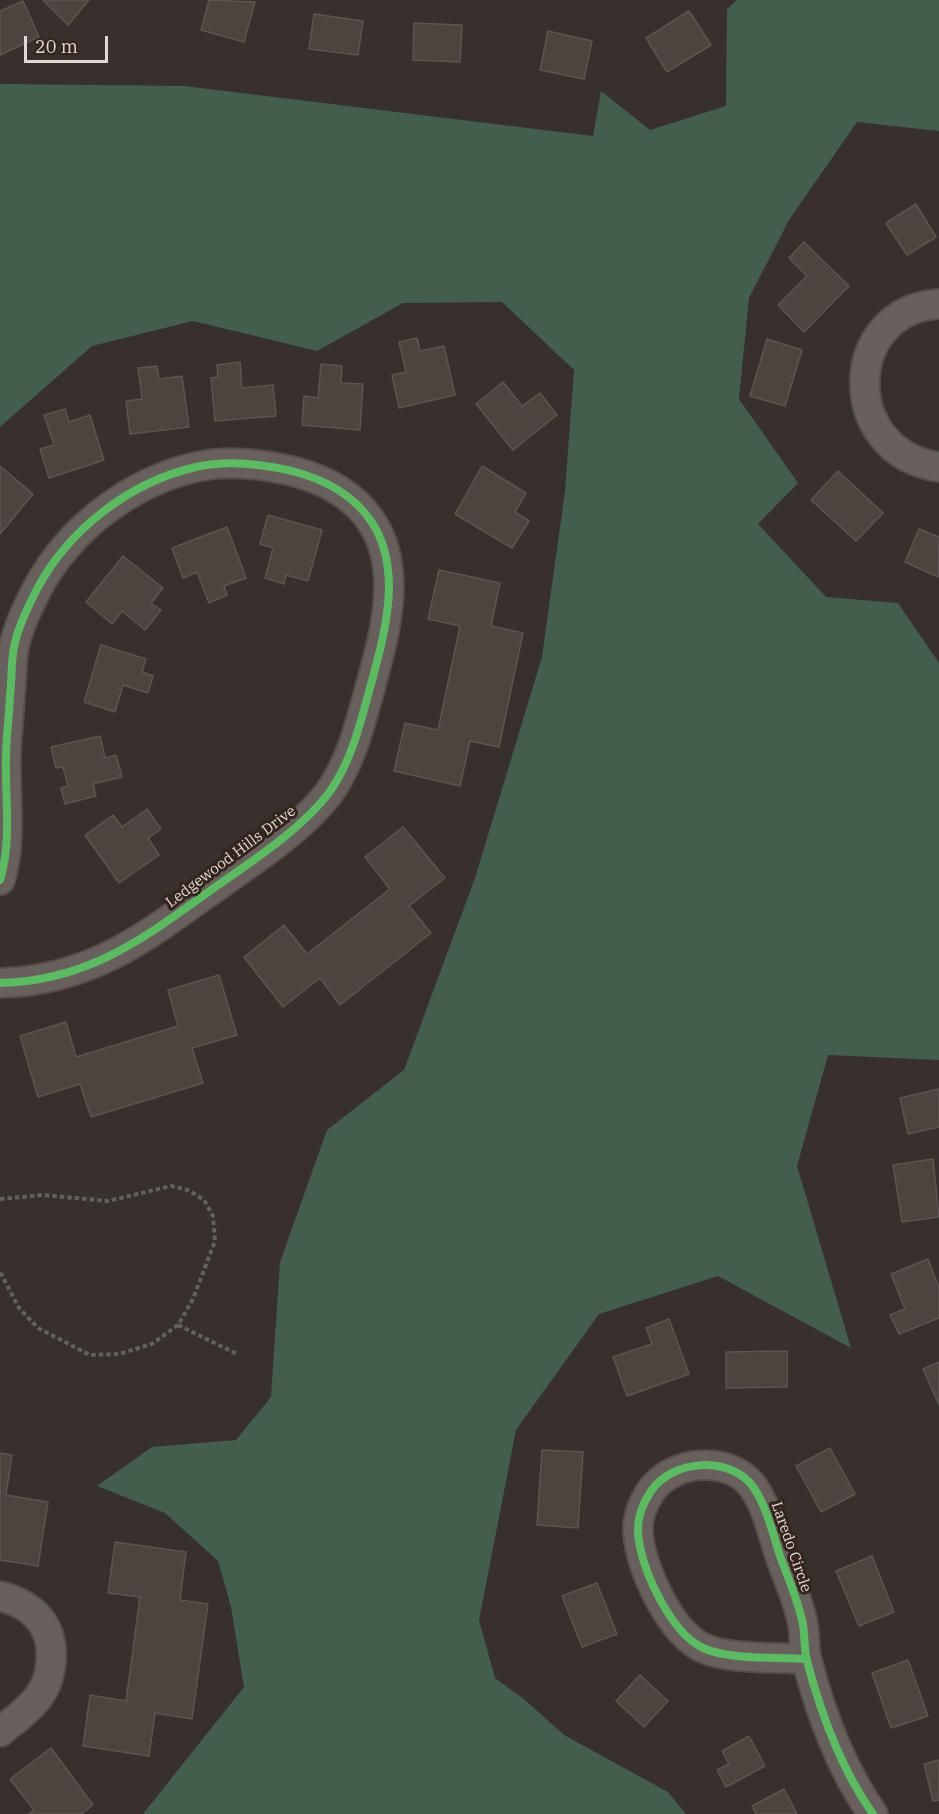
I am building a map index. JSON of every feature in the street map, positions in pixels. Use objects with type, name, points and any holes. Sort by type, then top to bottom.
[{"type":"street","points":[[939,304],[908,313],[887,328],[867,362],[864,388],[869,414],[881,437],[901,454],[925,465],[939,467]]},
{"type":"street","name":"Ledgewood Hills Drive","points":[[0,880],[7,835],[5,762],[14,647],[38,587],[78,532],[108,507],[131,494],[161,479],[196,466],[227,463],[277,468],[321,479],[347,495],[370,519],[383,543],[388,574],[388,604],[382,640],[358,734],[347,764],[330,791],[311,814],[235,874],[123,950],[66,975],[33,983],[0,983]]},
{"type":"street","name":"Laredo Circle","points":[[807,1659],[725,1654],[705,1648],[685,1637],[670,1619],[642,1554],[638,1532],[641,1509],[652,1489],[669,1474],[691,1466],[713,1465],[735,1472],[753,1486],[765,1509],[803,1624],[807,1659],[832,1738],[854,1788],[873,1814]]},
{"type":"street","points":[[0,1596],[29,1607],[40,1618],[49,1633],[52,1650],[48,1680],[42,1693],[21,1715],[0,1732]]},
{"type":"path","points":[[0,1199],[43,1195],[108,1201],[171,1186],[188,1190],[204,1200],[213,1216],[215,1242],[193,1299],[178,1325],[152,1344],[119,1354],[90,1355],[38,1328],[19,1308],[0,1272]]},
{"type":"path","points":[[178,1325],[237,1354]]},
{"type":"green space","points":[[737,0],[939,0],[939,131],[857,122],[789,220],[749,298],[739,399],[798,483],[758,524],[826,597],[898,603],[939,663],[939,1060],[828,1055],[797,1166],[851,1348],[718,1276],[599,1314],[516,1430],[479,1620],[495,1678],[525,1700],[564,1735],[668,1792],[686,1814],[143,1814],[244,1687],[231,1607],[218,1561],[165,1513],[97,1486],[152,1447],[236,1440],[271,1397],[280,1262],[327,1130],[404,1070],[475,878],[542,657],[565,491],[574,370],[502,302],[403,303],[317,351],[193,321],[92,346],[0,427],[0,84],[184,86],[593,136],[601,91],[650,130],[726,106],[727,9]]},
{"type":"building","points":[[43,0],[89,0],[68,25]]},
{"type":"building","points":[[209,0],[255,2],[244,42],[201,30]]},
{"type":"building","points":[[23,1],[39,37],[0,55],[0,11]]},
{"type":"building","points":[[689,11],[711,45],[667,72],[646,38]]},
{"type":"building","points":[[314,14],[363,21],[358,55],[309,49]]},
{"type":"building","points":[[414,23],[462,25],[460,62],[413,60]]},
{"type":"building","points":[[548,31],[592,41],[584,79],[540,70]]},
{"type":"building","points":[[916,204],[936,237],[907,255],[886,223]]},
{"type":"building","points":[[804,242],[849,286],[804,332],[778,305],[807,276],[789,258]]},
{"type":"building","points":[[417,338],[420,351],[444,346],[455,395],[399,408],[392,375],[406,372],[399,342]]},
{"type":"building","points":[[767,339],[802,350],[785,406],[750,396]]},
{"type":"building","points":[[240,362],[242,388],[273,385],[276,416],[215,421],[211,378],[218,377],[217,365]]},
{"type":"building","points":[[321,364],[342,366],[341,383],[363,384],[360,430],[302,425],[304,396],[318,398]]},
{"type":"building","points":[[157,366],[159,379],[182,376],[189,427],[130,434],[126,401],[142,399],[138,368]]},
{"type":"building","points":[[503,382],[522,406],[540,393],[557,415],[513,450],[476,404]]},
{"type":"building","points":[[65,409],[69,422],[90,415],[104,460],[49,478],[40,449],[54,445],[44,415]]},
{"type":"building","points":[[0,466],[33,494],[0,534]]},
{"type":"building","points":[[482,466],[526,493],[515,512],[529,521],[512,548],[455,514]]},
{"type":"building","points":[[838,471],[883,513],[856,541],[811,500]]},
{"type":"building","points":[[268,515],[322,530],[308,581],[286,575],[284,584],[265,578],[273,548],[260,544]]},
{"type":"building","points":[[227,527],[246,578],[224,586],[227,595],[209,603],[197,572],[183,578],[172,548]]},
{"type":"building","points":[[919,529],[939,537],[938,577],[905,562]]},
{"type":"building","points":[[123,556],[163,588],[151,603],[161,610],[145,630],[122,611],[112,624],[86,602]]},
{"type":"building","points":[[439,570],[500,583],[491,626],[523,633],[499,747],[470,741],[460,786],[394,771],[405,723],[438,730],[460,626],[428,619]]},
{"type":"building","points":[[101,645],[146,659],[142,672],[153,676],[148,693],[123,685],[115,712],[84,702]]},
{"type":"building","points":[[100,736],[105,758],[116,755],[122,777],[93,784],[96,796],[65,804],[61,788],[68,786],[63,767],[56,768],[51,747]]},
{"type":"building","points":[[147,809],[161,829],[148,838],[159,855],[119,883],[85,835],[113,815],[122,827]]},
{"type":"building","points":[[403,827],[445,878],[409,906],[431,933],[340,1005],[320,978],[283,1007],[244,957],[284,925],[307,954],[390,889],[365,857]]},
{"type":"building","points":[[219,975],[237,1035],[192,1048],[203,1083],[91,1117],[80,1084],[38,1097],[20,1036],[66,1022],[76,1057],[178,1026],[168,990]]},
{"type":"building","points":[[939,1089],[939,1127],[908,1134],[900,1098]]},
{"type":"building","points":[[933,1159],[939,1217],[902,1222],[893,1165]]},
{"type":"building","points":[[928,1259],[939,1288],[939,1318],[899,1334],[890,1315],[905,1309],[891,1274]]},
{"type":"building","points":[[669,1319],[689,1374],[627,1396],[613,1357],[652,1344],[646,1328]]},
{"type":"building","points":[[787,1351],[787,1387],[726,1388],[726,1352]]},
{"type":"building","points":[[939,1362],[939,1405],[923,1369]]},
{"type":"building","points":[[830,1448],[855,1494],[821,1512],[796,1466]]},
{"type":"building","points":[[542,1450],[583,1452],[578,1528],[537,1525]]},
{"type":"building","points":[[0,1453],[12,1455],[6,1495],[48,1502],[38,1566],[0,1560]]},
{"type":"building","points":[[115,1542],[186,1552],[180,1600],[208,1604],[192,1719],[155,1713],[149,1756],[83,1746],[90,1695],[126,1701],[140,1597],[108,1593]]},
{"type":"building","points":[[872,1556],[894,1612],[859,1626],[836,1571]]},
{"type":"building","points":[[597,1583],[617,1634],[582,1647],[562,1596]]},
{"type":"building","points":[[908,1660],[928,1716],[891,1728],[872,1673]]},
{"type":"building","points":[[640,1675],[668,1701],[644,1727],[616,1701]]},
{"type":"building","points":[[749,1736],[765,1766],[726,1787],[717,1770],[729,1764],[722,1751]]},
{"type":"building","points":[[51,1748],[93,1805],[81,1814],[29,1814],[34,1810],[10,1779]]},
{"type":"building","points":[[939,1760],[939,1800],[933,1801],[924,1764]]},
{"type":"building","points":[[784,1789],[797,1814],[756,1814],[752,1806]]},
{"type":"cycle path","points":[[0,880],[7,839],[6,751],[14,647],[37,589],[50,567],[66,547],[84,528],[125,496],[172,474],[208,465],[244,464],[292,471],[326,483],[355,502],[371,521],[381,540],[387,560],[388,603],[381,647],[359,728],[345,766],[331,790],[308,816],[280,841],[144,937],[92,964],[64,974],[0,983]]},
{"type":"cycle path","points":[[806,1659],[739,1656],[714,1652],[691,1640],[679,1628],[659,1598],[651,1581],[640,1548],[638,1533],[638,1522],[643,1506],[651,1491],[661,1480],[687,1467],[717,1466],[744,1477],[754,1488],[766,1513],[799,1608],[807,1661],[826,1721],[851,1779],[873,1814]]}]
